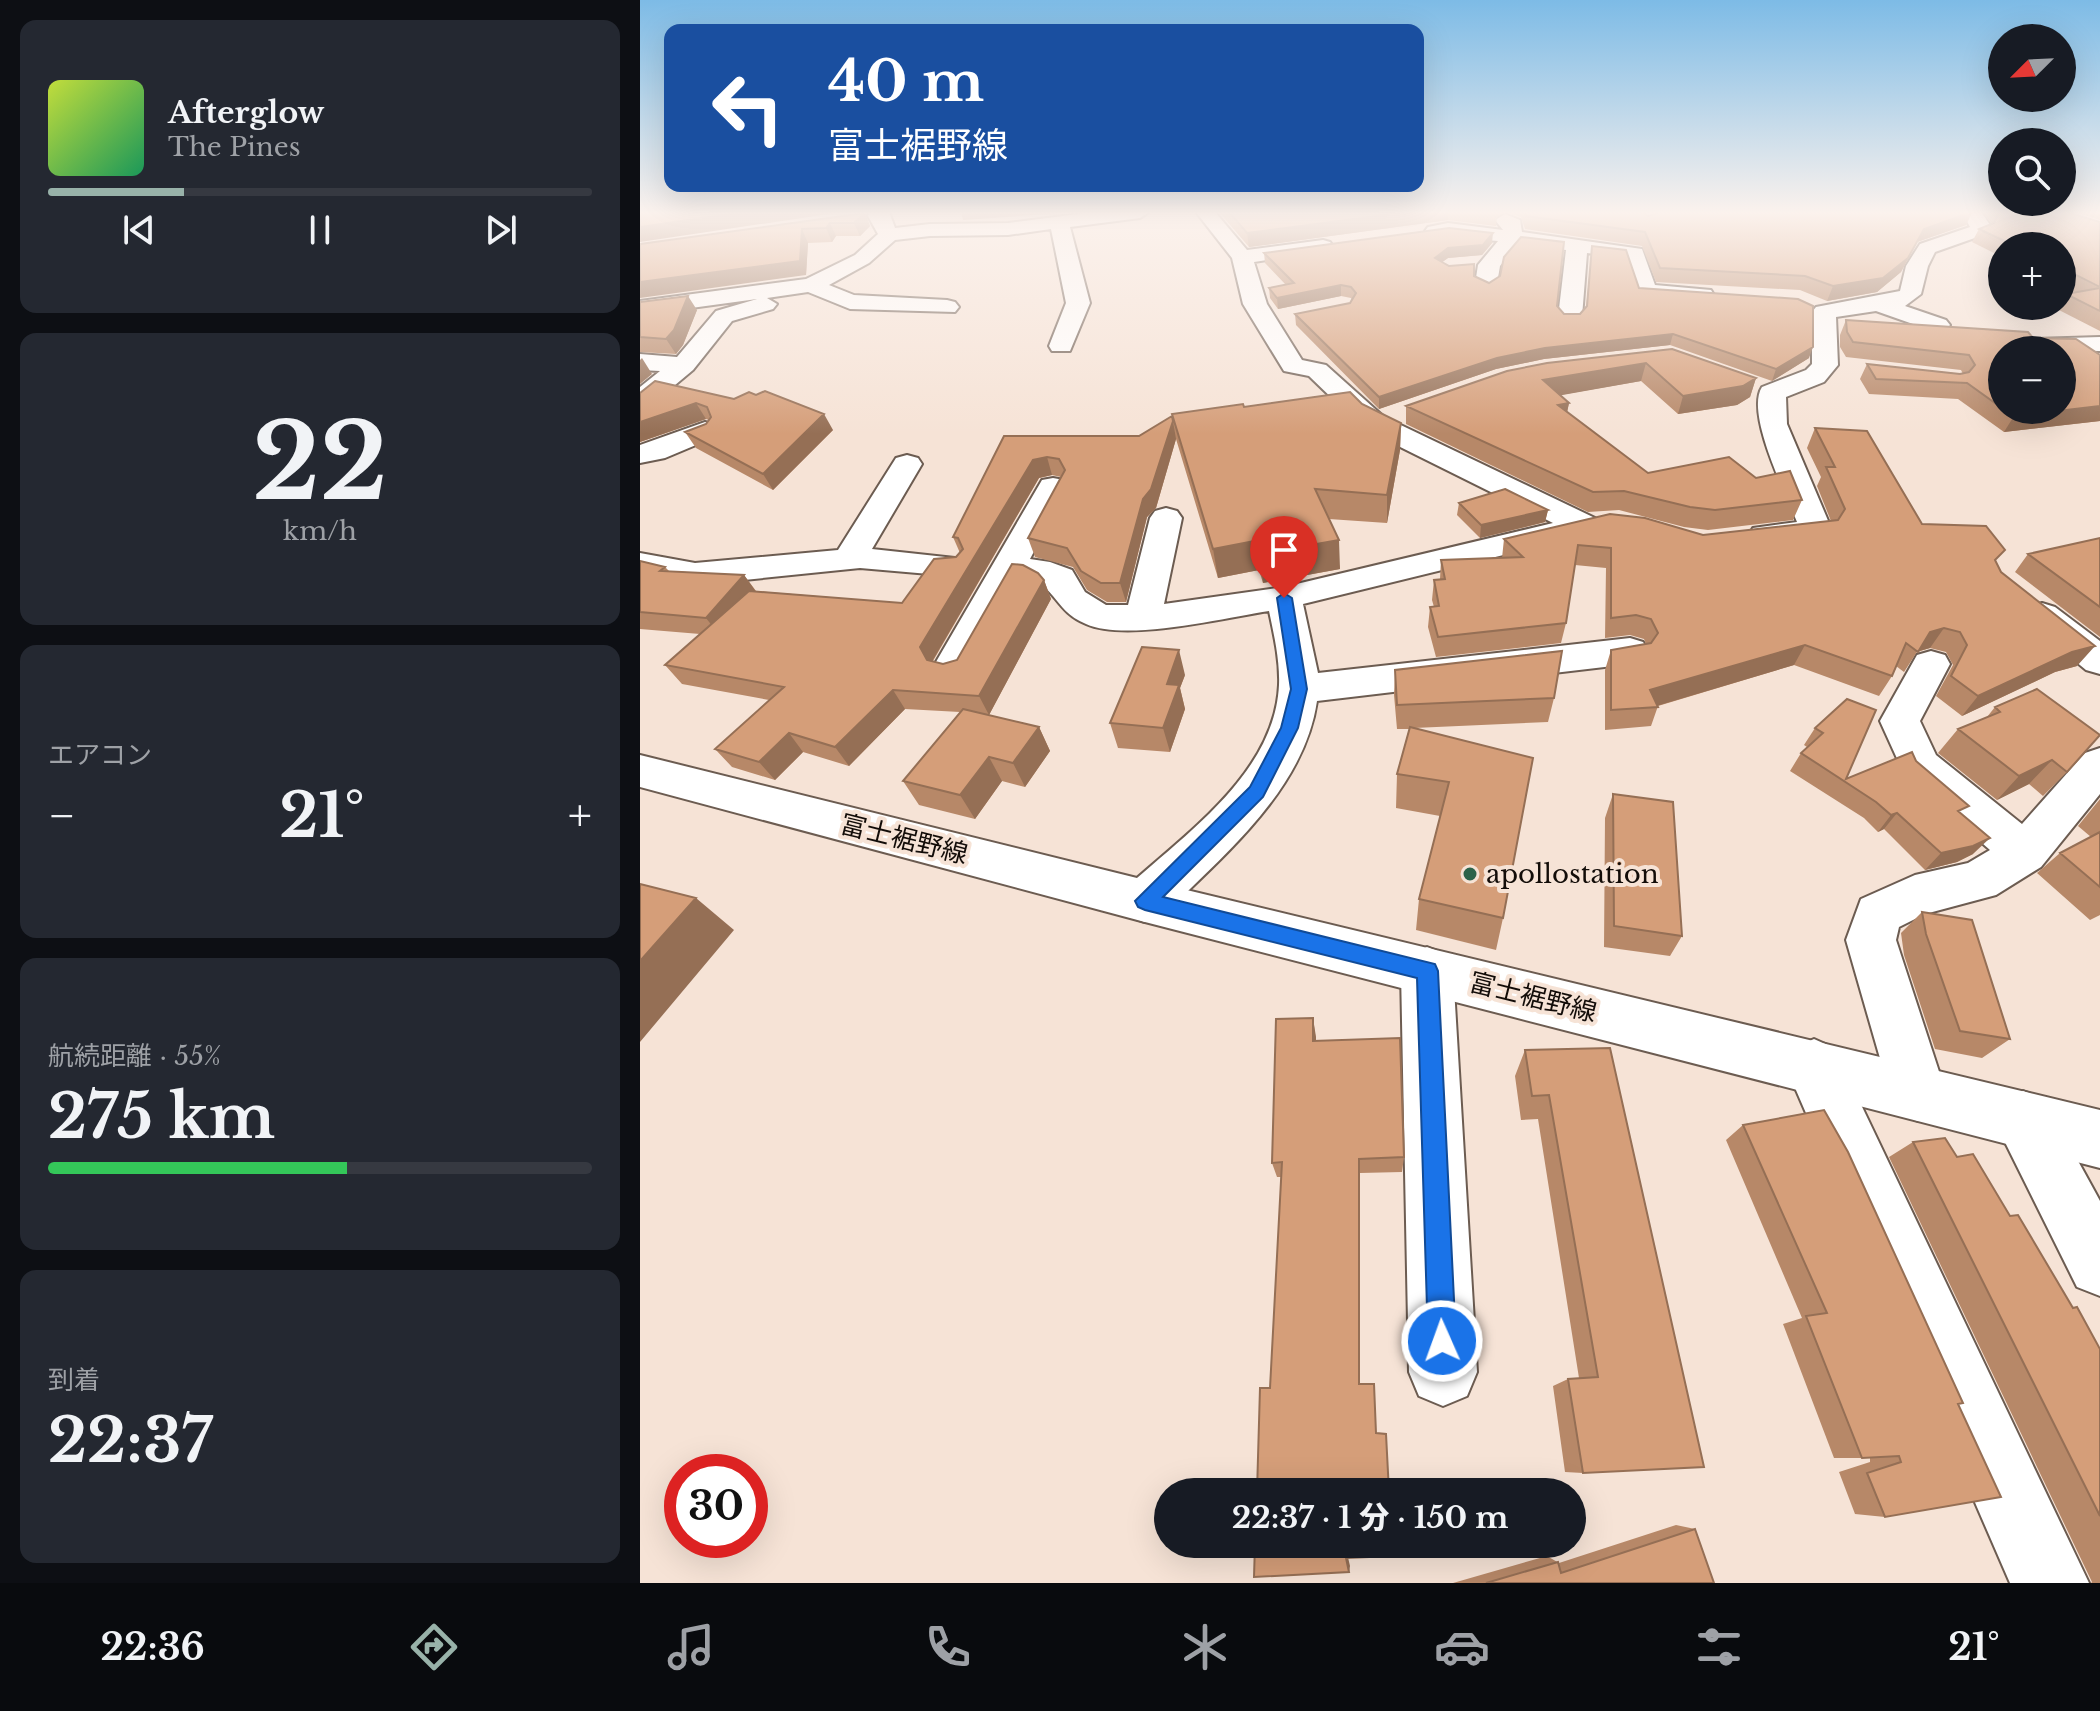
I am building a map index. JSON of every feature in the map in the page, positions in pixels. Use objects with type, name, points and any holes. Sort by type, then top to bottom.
[{"type":"street","points":[[1061,346],[1078,303],[1074,286]]},
{"type":"street","points":[[1006,570],[1038,569],[1060,578],[1071,599],[1098,616],[1143,618],[1284,598],[1601,524],[1374,423],[1317,370],[1293,366],[1255,304],[1250,286]]},
{"type":"street","points":[[1570,317],[1573,286]]},
{"type":"street","points":[[1644,286],[1645,291],[1714,296],[1709,286]]},
{"type":"street","points":[[1798,312],[1824,318],[1900,300],[1910,294],[1912,286]]},
{"type":"street","points":[[640,400],[684,365],[724,316],[764,305],[803,287]]},
{"type":"street","points":[[640,308],[803,287],[850,302],[947,307]]},
{"type":"street","points":[[1879,304],[1938,325]]},
{"type":"street","points":[[1266,321],[1296,315]]},
{"type":"street","points":[[1743,383],[1772,393],[1815,376],[1825,365],[1824,318]]},
{"type":"street","points":[[2076,345],[2100,344]]},
{"type":"street","points":[[640,362],[684,365]]},
{"type":"street","points":[[1825,365],[1857,369]]},
{"type":"street","points":[[1726,539],[1816,530],[1773,424],[1772,393]]},
{"type":"street","points":[[1374,423],[1402,413]]},
{"type":"street","points":[[640,454],[655,452],[705,431]]},
{"type":"street","points":[[850,558],[907,464]]},
{"type":"street","points":[[952,667],[1053,487]]},
{"type":"street","points":[[1143,618],[1166,518]]},
{"type":"street","points":[[640,563],[695,574],[850,558],[952,566]]},
{"type":"street","points":[[2014,592],[2100,661]]},
{"type":"street","points":[[1145,901],[1257,792],[1290,728],[1299,689],[1284,598]]},
{"type":"street","points":[[1299,689],[1630,651]]},
{"type":"street","points":[[1931,664],[1882,715],[1920,765],[2025,853]]},
{"type":"street","points":[[1918,1093],[1871,940],[1878,914],[1915,896],[1979,881],[2025,853],[2100,764]]},
{"type":"street","name":"富士裾野線","points":[[640,771],[1145,901],[2100,1139]]},
{"type":"street","points":[[1427,971],[1443,1372]]},
{"type":"street","points":[[1814,1067],[2050,1583]]},
{"type":"street","points":[[2023,1120],[2100,1264]]},
{"type":"building","points":[[1280,286],[1337,286],[1277,298],[1269,288]]},
{"type":"building","points":[[1345,286],[1559,286],[1557,306],[1564,314],[1580,314],[1587,306],[1589,286],[1638,286],[1798,299],[1813,306],[1813,347],[1776,369],[1673,334],[1545,348],[1497,358],[1379,397],[1295,314],[1350,303],[1356,293]]},
{"type":"building","points":[[2100,288],[2100,311],[2076,299],[2076,292]]},
{"type":"building","points":[[688,296],[674,330],[666,339],[640,337],[640,302]]},
{"type":"building","points":[[1846,320],[2028,332],[2031,336],[1988,336],[1988,398],[1967,383],[1876,379],[1867,364],[1960,374],[1969,372],[1975,365],[1969,355],[1853,342],[1847,332]]},
{"type":"building","points":[[2076,339],[2100,355],[2100,406],[2076,409]]},
{"type":"building","points":[[1672,349],[1756,378],[1743,386],[1683,396],[1646,363],[1543,380],[1569,403],[1558,405],[1648,473],[1729,457],[1756,478],[1790,471],[1802,500],[1715,510],[1624,491],[1593,492],[1406,406],[1507,371],[1547,363]]},
{"type":"building","points":[[655,381],[734,399],[749,392],[756,395],[765,391],[824,414],[763,474],[685,432],[706,424],[711,417],[707,407],[696,403],[640,422],[640,393]]},
{"type":"building","points":[[1350,392],[1362,404],[1401,423],[1387,495],[1315,489],[1339,540],[1260,554],[1255,541],[1213,549],[1172,414]]},
{"type":"building","points":[[1172,416],[1151,489],[1143,499],[1120,583],[1101,583],[1081,571],[1067,548],[1028,538],[1065,470],[1059,459],[1047,457],[1033,460],[920,647],[927,660],[943,664],[957,660],[1012,564],[1023,565],[1038,573],[1044,580],[979,696],[893,690],[835,747],[789,733],[759,762],[715,749],[784,687],[665,665],[749,591],[902,603],[934,559],[956,557],[963,549],[958,538],[953,537],[1004,436],[1139,436]]},
{"type":"building","points":[[1815,428],[1867,431],[1922,524],[1986,526],[2005,550],[1995,560],[2001,572],[2095,646],[2072,652],[1978,696],[1951,676],[1967,645],[1960,632],[1944,628],[1930,632],[1918,652],[1906,643],[1892,676],[1805,645],[1650,690],[1658,707],[1611,710],[1611,650],[1651,643],[1658,633],[1651,619],[1636,615],[1611,618],[1611,548],[1578,545],[1566,623],[1438,637],[1430,607],[1439,606],[1434,580],[1445,579],[1441,560],[1523,557],[1504,539],[1610,514],[1645,518],[1703,535],[1838,520],[1845,509],[1826,467],[1835,467]]},
{"type":"building","points":[[1505,489],[1548,510],[1481,525],[1459,503]]},
{"type":"building","points":[[2100,538],[2100,607],[2028,554]]},
{"type":"building","points":[[640,561],[665,567],[660,571],[744,575],[706,618],[640,612]]},
{"type":"building","points":[[1142,647],[1179,650],[1167,684],[1179,685],[1163,728],[1110,723]]},
{"type":"building","points":[[1562,651],[1554,698],[1397,705],[1395,670]]},
{"type":"building","points":[[2037,689],[2100,735],[2067,772],[2052,760],[2019,776],[1958,729],[2000,712],[1995,707]]},
{"type":"building","points":[[1847,699],[1876,710],[1846,779],[1912,752],[1916,761],[1969,806],[1958,811],[1990,838],[1973,846],[1941,853],[1897,813],[1891,815],[1801,753],[1823,733],[1815,728]]},
{"type":"building","points":[[963,709],[1039,727],[1013,763],[989,757],[960,795],[903,781]]},
{"type":"building","name":"apollostation","points":[[1410,727],[1533,758],[1503,918],[1419,899],[1449,782],[1397,774]]},
{"type":"building","points":[[1613,794],[1673,802],[1682,936],[1614,926]]},
{"type":"building","points":[[2100,832],[2100,887],[2060,853]]},
{"type":"building","points":[[640,884],[696,898],[640,961]]},
{"type":"building","points":[[1922,912],[1972,920],[2010,1039],[1960,1031],[1926,934]]},
{"type":"building","points":[[1313,1018],[1313,1041],[1400,1038],[1404,1157],[1359,1159],[1359,1384],[1374,1384],[1376,1433],[1386,1434],[1388,1478],[1257,1478],[1260,1388],[1270,1388],[1282,1162],[1272,1163],[1276,1019]]},
{"type":"building","points":[[1610,1048],[1704,1467],[1583,1473],[1568,1379],[1598,1377],[1549,1095],[1532,1096],[1525,1050]]},
{"type":"building","points":[[1824,1110],[1848,1152],[1963,1403],[1958,1404],[2001,1497],[1885,1517],[1867,1473],[1901,1462],[1899,1456],[1862,1458],[1806,1316],[1827,1313],[1743,1125]]},
{"type":"building","points":[[1945,1138],[1957,1157],[1973,1154],[2010,1216],[2018,1215],[2100,1349],[2100,1516],[1913,1142]]},
{"type":"building","points":[[1695,1529],[1714,1583],[1486,1583],[1558,1562],[1561,1573]]},
{"type":"building","points":[[1255,1558],[1346,1558],[1349,1572],[1254,1577]]},
{"type":"place","name":"apollostation","points":[[1470,874]]},
{"type":"route","points":[[1284,598],[1299,689],[1290,728],[1257,792],[1145,901],[1427,971],[1442,1341]]}]
